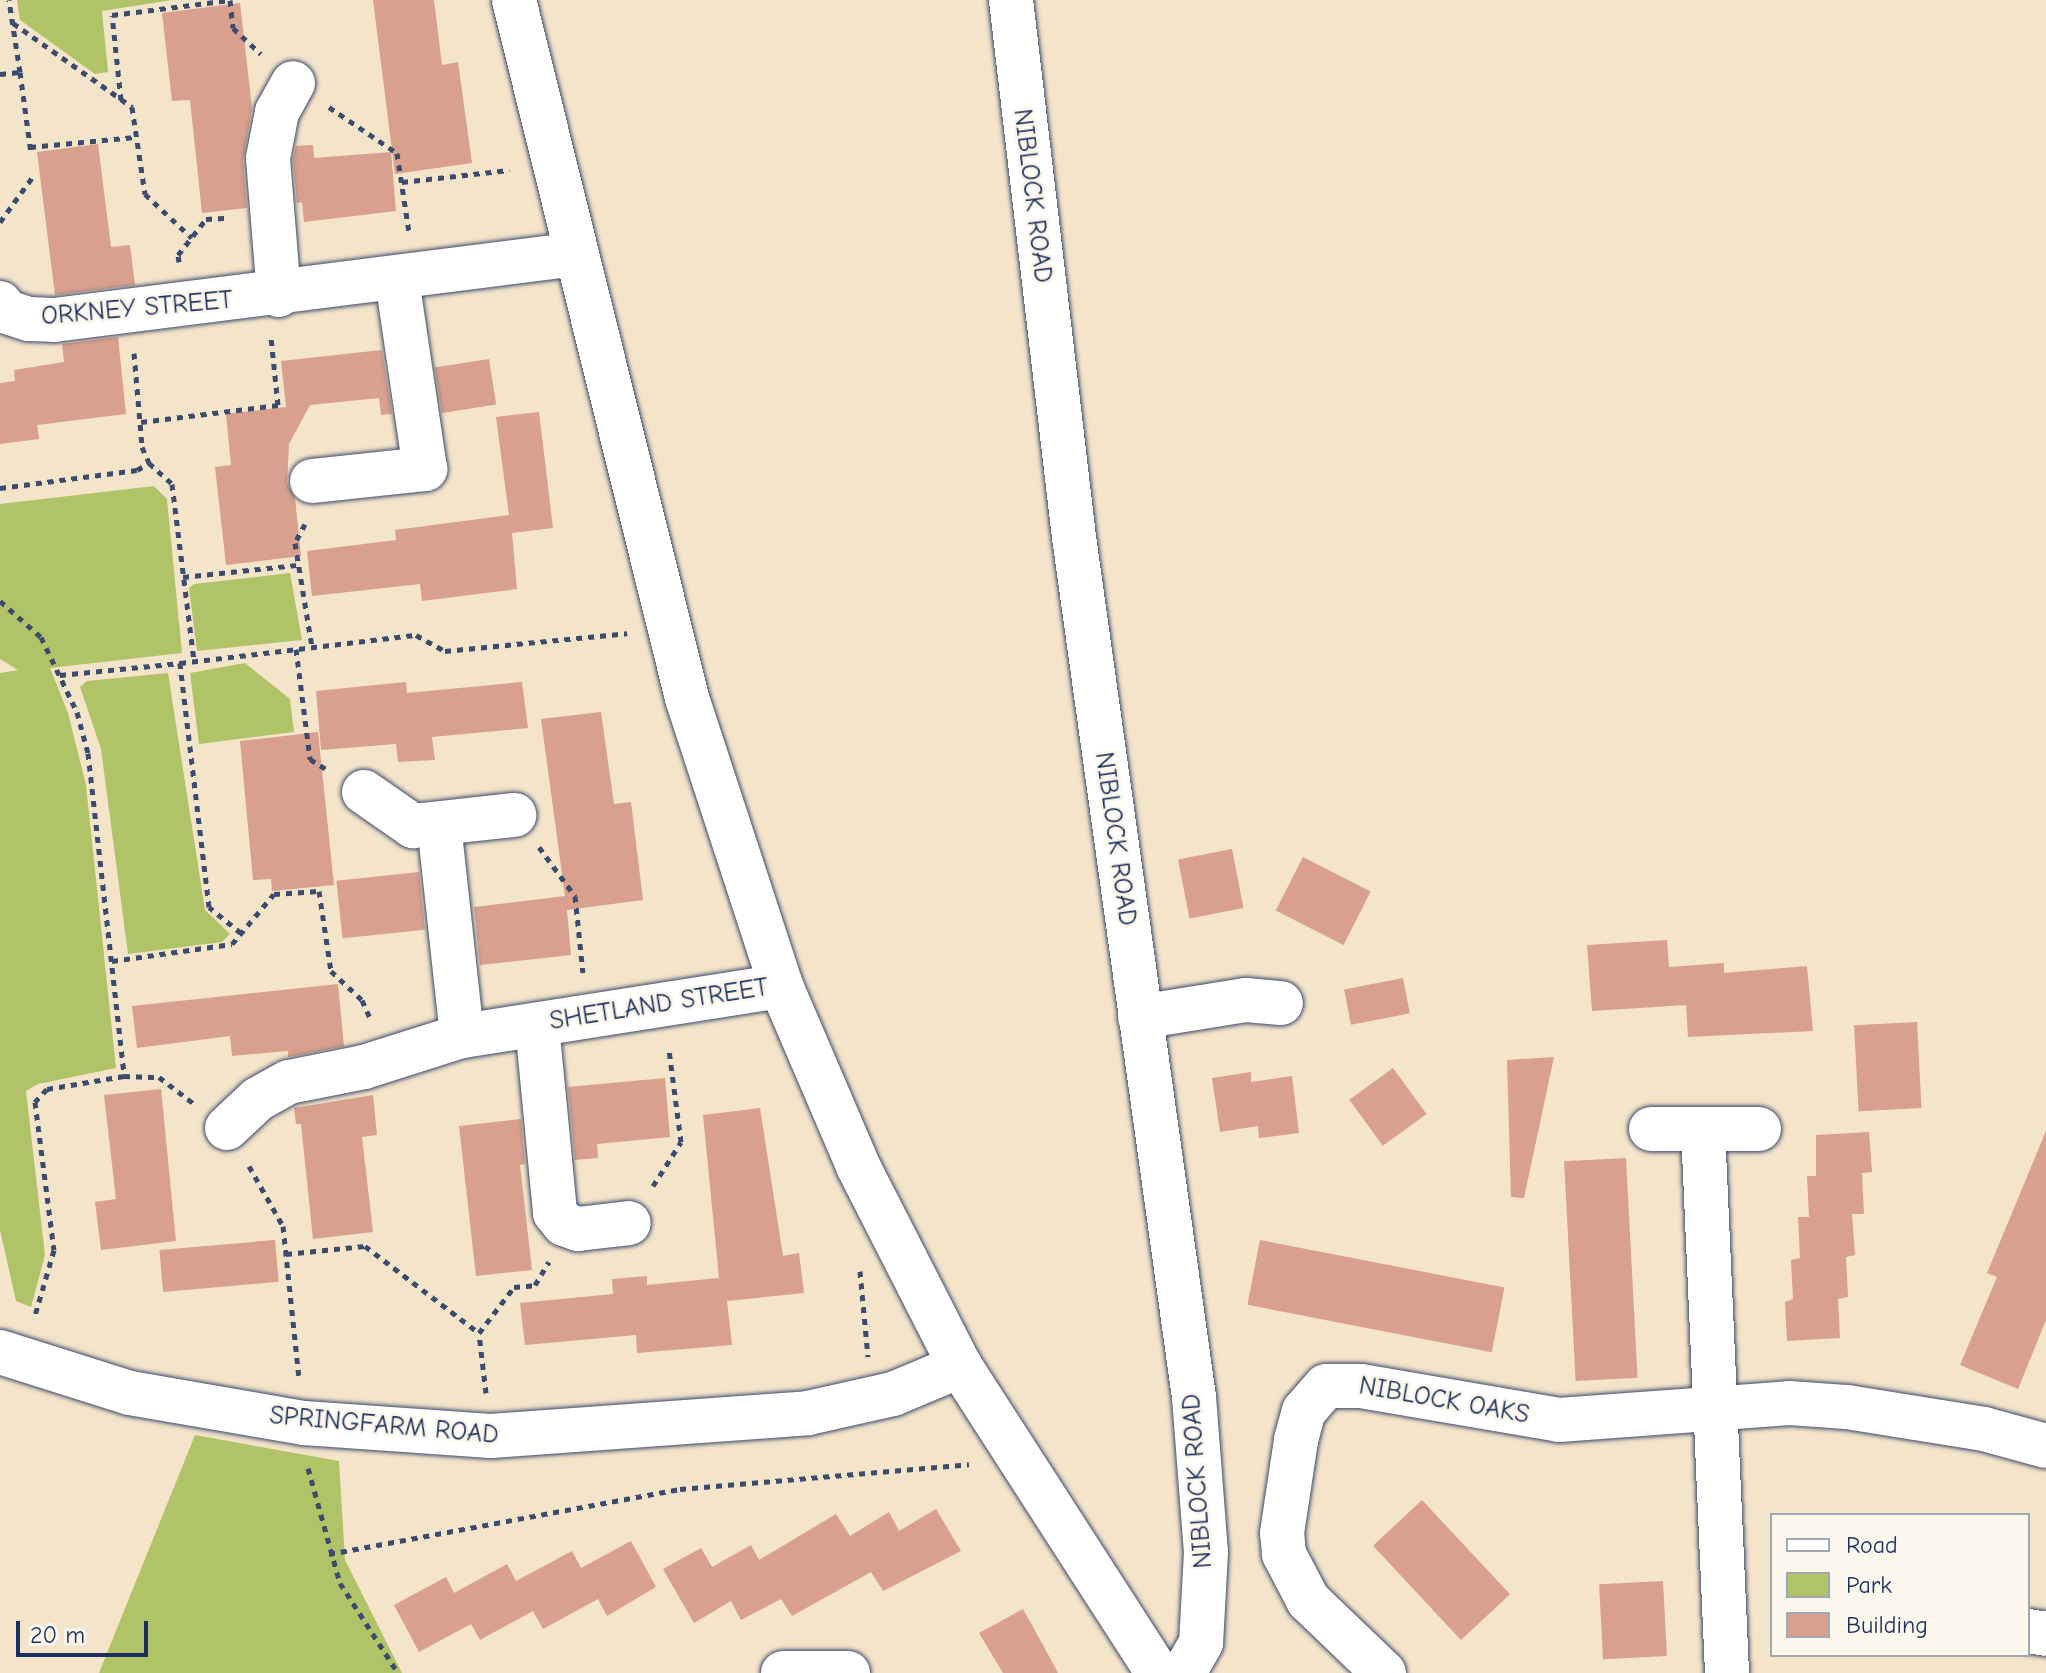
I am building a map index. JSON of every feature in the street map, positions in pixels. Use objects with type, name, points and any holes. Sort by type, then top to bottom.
[{"type":"street","points":[[514,0],[687,698],[781,986],[858,1166],[960,1366],[1158,1673]]},
{"type":"street","name":"NIBLOCK ROAD","points":[[1011,0],[1070,505],[1194,1397],[1206,1552],[1201,1643],[1184,1673]]},
{"type":"street","points":[[273,296],[270,134],[293,83]]},
{"type":"street","name":"ORKNEY STREET","points":[[0,303],[7,312],[29,319],[143,310],[273,296],[577,254]]},
{"type":"street","points":[[312,481],[425,469],[406,278]]},
{"type":"street","points":[[364,792],[413,826],[514,815]]},
{"type":"street","points":[[439,824],[462,1036]]},
{"type":"street","name":"SHETLAND STREET","points":[[227,1128],[258,1099],[289,1082],[389,1059],[462,1036],[781,986]]},
{"type":"street","points":[[1140,1017],[1246,1000],[1281,1003]]},
{"type":"street","name":"SHETLAND STREET","points":[[537,1025],[553,1206],[570,1228]]},
{"type":"street","points":[[1651,1129],[1759,1129]]},
{"type":"street","points":[[1703,1129],[1727,1673]]},
{"type":"street","points":[[570,1228],[629,1223]]},
{"type":"street","name":"SPRINGFARM ROAD","points":[[11,1356],[130,1393],[304,1423],[491,1436],[808,1413],[893,1394],[960,1366]]},
{"type":"street","name":"NIBLOCK OAKS","points":[[1357,1665],[1308,1600],[1284,1554],[1282,1533],[1296,1440],[1304,1411],[1326,1386],[1352,1384],[1559,1420],[1789,1403],[1847,1407],[1984,1429],[2046,1446]]},
{"type":"street","points":[[783,1673],[848,1673]]},
{"type":"path","points":[[9,0],[31,150],[136,137]]},
{"type":"path","points":[[121,100],[112,15],[230,0],[233,28],[293,83],[397,153],[402,182],[406,278]]},
{"type":"path","points":[[13,23],[132,107],[145,194],[192,238]]},
{"type":"path","points":[[0,74],[20,72]]},
{"type":"path","points":[[402,182],[514,169]]},
{"type":"path","points":[[0,222],[34,175]]},
{"type":"path","points":[[194,660],[172,484],[149,463],[141,422],[143,310],[180,271],[178,255],[206,219],[273,215]]},
{"type":"path","points":[[141,422],[278,405],[273,296]]},
{"type":"path","points":[[0,488],[137,470],[149,463]]},
{"type":"path","points":[[312,481],[307,520],[295,543],[312,647]]},
{"type":"path","points":[[183,577],[298,565]]},
{"type":"path","points":[[0,601],[41,637],[60,675],[88,753],[124,1076]]},
{"type":"path","points":[[60,675],[416,635],[445,651],[636,632]]},
{"type":"path","points":[[296,649],[310,759],[364,792]]},
{"type":"path","points":[[180,663],[209,907],[241,933]]},
{"type":"path","points":[[514,815],[575,896],[587,1016]]},
{"type":"path","points":[[112,961],[232,944],[274,894],[319,891],[331,971],[362,1000],[389,1059]]},
{"type":"path","points":[[629,1223],[681,1142],[663,1005]]},
{"type":"path","points":[[11,1356],[54,1250],[35,1102],[47,1089],[124,1076],[159,1077],[227,1128],[283,1226],[309,1480],[340,1583],[398,1673]]},
{"type":"path","points":[[491,1436],[479,1333],[514,1287],[535,1285],[570,1228]]},
{"type":"path","points":[[286,1254],[365,1246],[479,1333]]},
{"type":"path","points":[[329,1554],[680,1489],[974,1464]]},
{"type":"green space","points":[[17,0],[172,0],[102,11],[108,72],[95,74],[20,20]]},
{"type":"green space","points":[[154,486],[167,499],[182,653],[50,668],[68,713],[86,785],[116,1068],[38,1084],[26,1091],[45,1255],[31,1307],[16,1301],[0,1230],[0,673],[18,670],[0,659],[0,504]]},
{"type":"green space","points":[[290,573],[302,640],[197,651],[189,588],[194,584]]},
{"type":"green space","points":[[245,663],[290,699],[294,732],[199,744],[190,673]]},
{"type":"green space","points":[[168,673],[205,910],[230,934],[222,942],[128,954],[101,749],[80,687],[87,681]]},
{"type":"green space","points":[[195,1435],[339,1461],[345,1560],[402,1673],[99,1673]]},
{"type":"building","points":[[373,0],[434,0],[442,65],[458,62],[472,163],[395,174]]},
{"type":"building","points":[[240,3],[252,108],[243,160],[247,208],[202,213],[190,100],[172,101],[162,13]]},
{"type":"building","points":[[98,144],[111,247],[130,245],[135,285],[55,295],[37,152]]},
{"type":"building","points":[[313,145],[314,158],[391,152],[396,211],[304,222],[302,202],[297,203],[293,159],[296,146]]},
{"type":"building","points":[[118,337],[126,414],[37,425],[39,439],[0,444],[0,383],[15,381],[14,370],[64,362],[62,344]]},
{"type":"building","points":[[382,350],[392,414],[381,415],[379,398],[310,405],[289,444],[287,484],[295,498],[301,556],[226,565],[215,467],[231,465],[226,414],[286,407],[281,361]]},
{"type":"building","points":[[489,359],[496,404],[442,413],[435,368]]},
{"type":"building","points":[[539,412],[553,528],[512,533],[517,589],[422,601],[420,584],[312,596],[307,551],[396,540],[395,530],[509,515],[496,417]]},
{"type":"building","points":[[406,682],[407,693],[522,682],[528,728],[432,737],[435,760],[398,762],[396,744],[321,750],[316,691]]},
{"type":"building","points":[[601,712],[614,804],[631,802],[643,900],[567,910],[571,955],[480,965],[474,907],[565,896],[541,719]]},
{"type":"building","points":[[318,732],[334,885],[272,891],[271,879],[253,880],[240,741]]},
{"type":"building","points":[[1232,849],[1243,908],[1189,918],[1178,859]]},
{"type":"building","points":[[1303,857],[1371,892],[1343,945],[1276,910]]},
{"type":"building","points":[[419,872],[425,930],[343,938],[336,881]]},
{"type":"building","points":[[1667,940],[1669,967],[1724,963],[1724,973],[1807,966],[1813,1031],[1688,1037],[1686,1005],[1592,1011],[1587,945]]},
{"type":"building","points":[[1403,978],[1410,1013],[1351,1025],[1344,989]]},
{"type":"building","points":[[338,984],[344,1046],[288,1057],[288,1051],[232,1056],[230,1036],[137,1048],[132,1006]]},
{"type":"building","points":[[1917,1022],[1922,1108],[1859,1111],[1854,1025]]},
{"type":"building","points":[[1554,1057],[1524,1198],[1511,1197],[1507,1060]]},
{"type":"building","points":[[1393,1068],[1427,1114],[1383,1146],[1349,1100]]},
{"type":"building","points":[[1251,1072],[1251,1082],[1292,1076],[1299,1133],[1259,1138],[1258,1126],[1220,1132],[1212,1078]]},
{"type":"building","points":[[665,1078],[670,1137],[597,1144],[598,1158],[575,1160],[568,1087]]},
{"type":"building","points":[[161,1089],[176,1241],[101,1250],[95,1202],[116,1199],[104,1095]]},
{"type":"building","points":[[373,1095],[377,1135],[362,1137],[373,1232],[313,1239],[301,1124],[296,1124],[294,1108]]},
{"type":"building","points":[[760,1108],[783,1256],[799,1253],[804,1293],[727,1301],[732,1345],[637,1353],[636,1335],[525,1345],[520,1303],[613,1294],[612,1279],[647,1276],[647,1285],[719,1278],[703,1115]]},
{"type":"building","points":[[521,1119],[525,1164],[520,1165],[532,1270],[476,1276],[459,1126]]},
{"type":"building","points":[[2046,1131],[2046,1320],[2018,1389],[1960,1365],[1997,1277],[1987,1273]]},
{"type":"building","points":[[1869,1132],[1872,1172],[1862,1173],[1864,1214],[1852,1214],[1855,1255],[1846,1257],[1848,1297],[1838,1299],[1840,1338],[1787,1341],[1785,1302],[1793,1299],[1791,1260],[1800,1258],[1798,1217],[1809,1217],[1807,1176],[1816,1176],[1816,1135]]},
{"type":"building","points":[[1626,1158],[1638,1378],[1576,1381],[1564,1161]]},
{"type":"building","points":[[275,1240],[279,1282],[163,1292],[159,1250]]},
{"type":"building","points":[[1260,1240],[1504,1288],[1492,1352],[1247,1305]]},
{"type":"building","points":[[1422,1500],[1510,1594],[1461,1640],[1373,1546]]},
{"type":"building","points":[[936,1509],[961,1551],[883,1591],[871,1572],[792,1616],[781,1599],[741,1620],[731,1601],[694,1623],[663,1569],[701,1548],[712,1567],[751,1545],[759,1560],[836,1514],[850,1536],[889,1512],[899,1531]]},
{"type":"building","points":[[631,1541],[656,1587],[607,1616],[598,1599],[543,1629],[533,1611],[480,1640],[471,1624],[419,1652],[394,1605],[446,1577],[454,1593],[507,1564],[516,1581],[572,1551],[581,1568]]},
{"type":"building","points":[[1663,1581],[1667,1656],[1603,1659],[1599,1584]]},
{"type":"building","points":[[1023,1609],[1058,1673],[1003,1673],[979,1633]]}]
